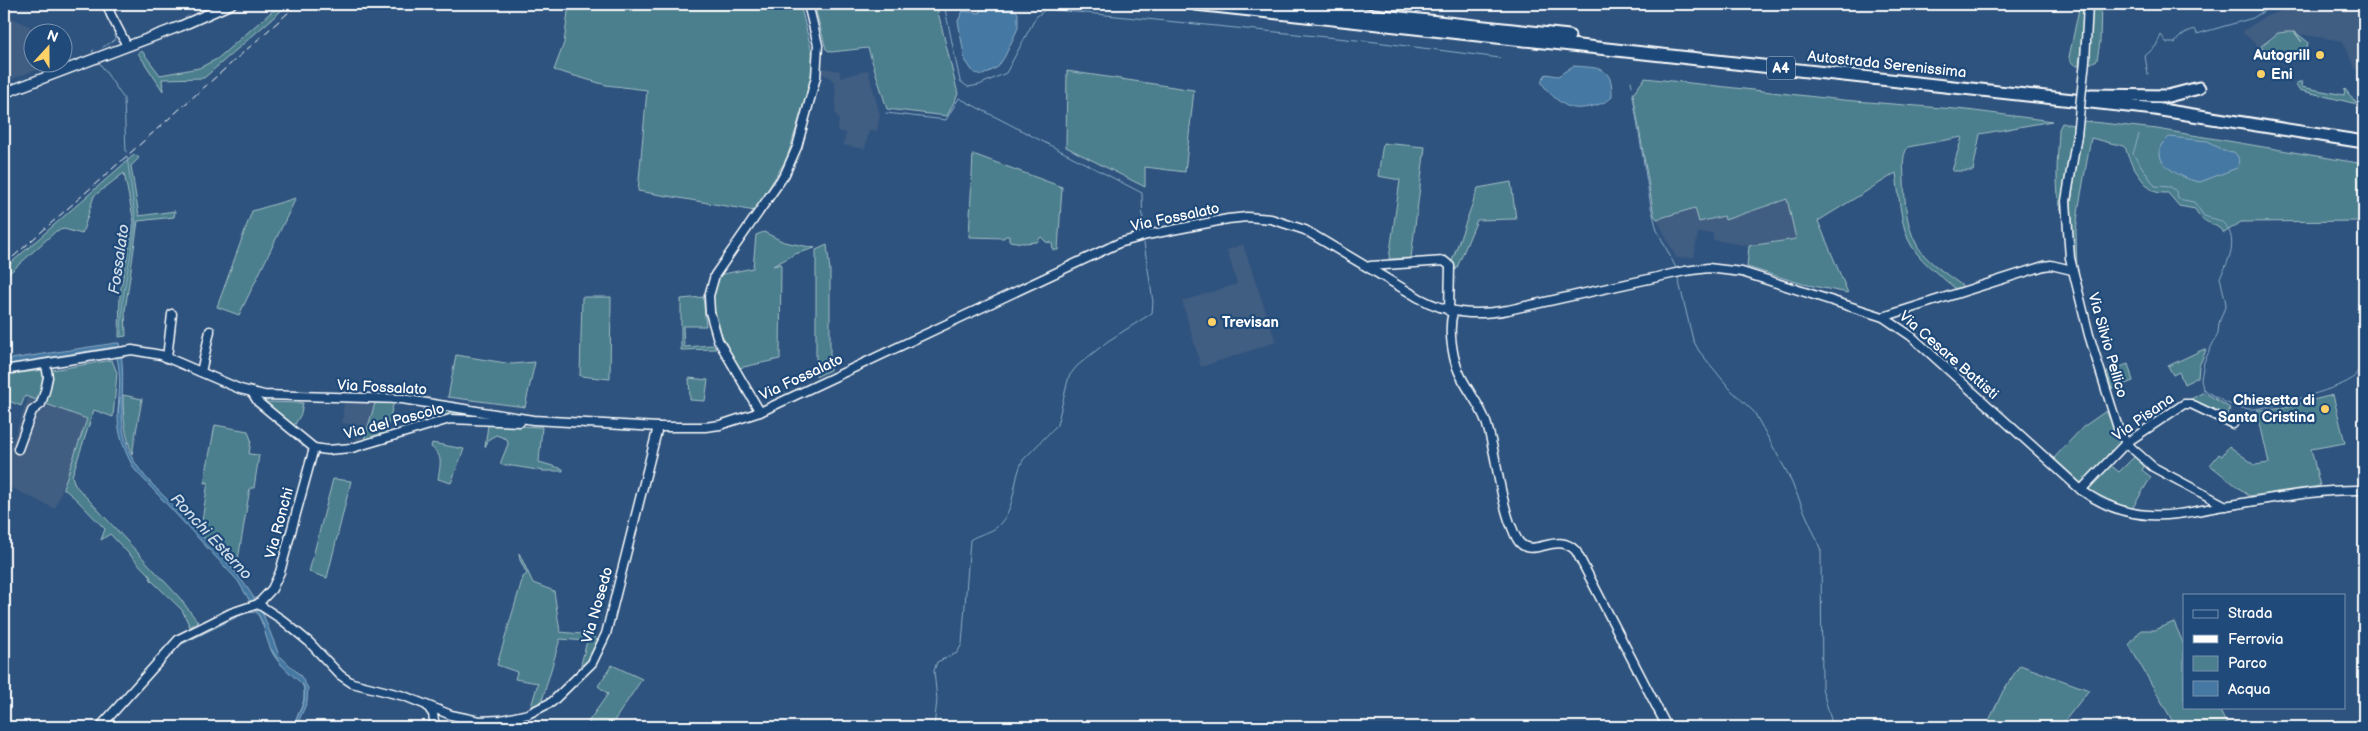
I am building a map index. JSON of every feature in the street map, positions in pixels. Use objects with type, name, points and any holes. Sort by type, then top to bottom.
[{"type":"highway","name":"Autostrada Serenissima","points":[[1196,4],[2155,109],[2364,142]]},
{"type":"highway","name":"Autostrada Serenissima","points":[[1270,4],[2091,95],[2221,111],[2364,135]]},
{"type":"highway","points":[[2091,95],[2168,96],[2198,88]]},
{"type":"main road","points":[[4,93],[231,4]]},
{"type":"street","points":[[107,4],[127,46]]},
{"type":"street","points":[[760,412],[718,340],[710,312],[709,296],[716,275],[785,174],[797,147],[816,77],[818,45],[808,4]]},
{"type":"street","name":"Via Silvio Pellico","points":[[2088,4],[2085,61],[2077,135],[2066,201],[2072,270],[2118,428],[2126,443],[2153,467],[2226,506]]},
{"type":"street","name":"Via Fossalato","points":[[4,370],[132,350],[152,352],[254,394],[402,399],[533,420],[658,427],[705,427],[720,425],[760,412],[1119,243],[1147,235],[1247,217],[1271,219],[1305,230],[1419,298],[1451,311],[1486,314],[1568,296]]},
{"type":"street","points":[[1882,317],[2070,258]]},
{"type":"street","points":[[1369,268],[1370,266],[1444,261],[1450,266],[1450,330],[1454,357],[1458,371],[1482,411],[1487,424],[1503,502],[1516,539],[1521,545],[1528,548],[1561,542],[1570,545],[1576,551],[1667,727]]},
{"type":"street","points":[[2051,265],[2064,270],[2072,270]]},
{"type":"street","name":"Via Cesare Battisti","points":[[1568,296],[1685,271],[1717,268],[1742,272],[1882,317],[1911,336],[2081,490],[2116,508],[2146,515],[2174,515],[2319,492],[2364,490]]},
{"type":"street","points":[[167,358],[172,314]]},
{"type":"street","points":[[201,372],[210,331]]},
{"type":"street","points":[[18,449],[32,411],[41,404],[46,391],[48,377],[46,364]]},
{"type":"street","points":[[254,394],[258,402],[314,448]]},
{"type":"street","name":"Via Pisana","points":[[2081,490],[2126,443],[2187,403],[2233,424]]},
{"type":"street","name":"Via del Pascolo","points":[[314,448],[352,448],[450,419],[509,422],[533,420]]},
{"type":"street","name":"Via Nosedo","points":[[254,606],[281,619],[309,642],[340,675],[352,683],[404,696],[451,715],[488,721],[528,714],[552,702],[592,663],[606,634],[658,427]]},
{"type":"street","name":"Via Ronchi","points":[[254,606],[272,589],[280,572],[314,448]]},
{"type":"street","points":[[100,727],[180,639],[231,613],[254,606]]},
{"type":"street","points":[[428,706],[433,714],[436,726],[451,715]]},
{"type":"shaded area","points":[[2301,4],[2341,4],[2364,16],[2364,87],[2342,41],[2286,32],[2270,37],[2259,47],[2242,32],[2264,17]]},
{"type":"shaded area","points":[[4,14],[22,23],[22,72],[30,72],[4,82]]},
{"type":"shaded area","points":[[823,68],[840,71],[840,78],[868,70],[880,115],[877,131],[869,130],[865,149],[843,145],[846,133],[837,131],[839,120],[835,112],[835,83],[821,73]]},
{"type":"shaded area","points":[[1788,199],[1796,240],[1749,246],[1713,240],[1713,233],[1698,233],[1694,257],[1676,258],[1657,219],[1695,208],[1725,216],[1725,220]]},
{"type":"shaded area","points":[[1243,244],[1276,342],[1201,367],[1182,301],[1237,284],[1227,250]]},
{"type":"shaded area","points":[[28,398],[87,419],[55,509],[4,484],[4,465]]},
{"type":"shaded area","points":[[344,402],[375,403],[364,440],[356,442],[357,425],[342,423]]},
{"type":"green space","points":[[281,4],[289,4],[204,78],[162,79],[163,91],[138,53],[142,51],[160,75],[199,68],[217,59]]},
{"type":"green space","points":[[569,4],[800,4],[814,60],[809,87],[787,158],[755,211],[638,191],[647,90],[606,85],[554,70],[564,43]]},
{"type":"green space","points":[[814,4],[934,4],[937,8],[958,94],[947,116],[887,109],[868,48],[831,52],[826,49]]},
{"type":"green space","points":[[2080,4],[2085,4],[2079,66],[2072,63],[2069,57]]},
{"type":"green space","points":[[2093,4],[2101,4],[2100,42],[2097,60],[2087,65]]},
{"type":"green space","points":[[2294,32],[2302,42],[2295,32],[2308,42],[2306,54],[2300,53],[2299,59],[2287,57],[2287,53],[2278,51],[2278,54],[2264,51],[2261,46],[2278,33]]},
{"type":"green space","points":[[1067,71],[1194,90],[1185,172],[1145,167],[1145,187],[1066,147]]},
{"type":"green space","points":[[1645,78],[1843,100],[1967,110],[2052,121],[1980,134],[1973,171],[1952,171],[1962,137],[1908,147],[1903,163],[1906,211],[1910,230],[1924,255],[1964,287],[1957,290],[1936,273],[1912,247],[1901,215],[1896,173],[1818,221],[1848,293],[1803,284],[1747,267],[1749,246],[1796,239],[1787,199],[1725,220],[1724,216],[1699,222],[1695,208],[1657,219],[1654,215],[1633,94]]},
{"type":"green space","points":[[2302,82],[2301,87],[2344,95],[2345,89],[2357,104],[2299,90],[2295,84]]},
{"type":"green space","points":[[2083,121],[2157,129],[2364,164],[2364,221],[2241,222],[2224,233],[2216,226],[2202,219],[2195,209],[2179,206],[2168,193],[2157,192],[2147,185],[2137,173],[2123,146],[2091,138],[2076,231],[2077,271],[2070,234],[2071,203]]},
{"type":"green space","points":[[2062,123],[2073,125],[2064,220],[2057,186],[2059,129]]},
{"type":"green space","points":[[1383,143],[1425,147],[1411,258],[1389,259],[1400,180],[1378,176]]},
{"type":"green space","points":[[135,154],[139,158],[131,166],[139,216],[175,211],[174,217],[138,221],[125,311],[126,336],[119,337],[120,293],[134,222],[124,173],[94,196],[82,234],[64,229],[56,231],[4,278],[4,269]]},
{"type":"green space","points":[[973,154],[1062,187],[1058,250],[1053,250],[1052,243],[1046,242],[1041,237],[1037,242],[1023,243],[1009,241],[1009,236],[1004,238],[969,237]]},
{"type":"green space","points":[[1511,182],[1516,219],[1477,220],[1456,270],[1452,261],[1478,188]]},
{"type":"green space","points":[[296,198],[239,315],[217,307],[252,211]]},
{"type":"green space","points":[[764,232],[784,242],[815,248],[795,254],[773,266],[781,264],[780,359],[739,368],[717,323],[713,300],[714,288],[718,275],[753,268],[756,235]]},
{"type":"green space","points":[[827,245],[830,271],[830,370],[816,377],[816,250]]},
{"type":"green space","points":[[582,297],[611,297],[610,379],[580,376]]},
{"type":"green space","points":[[703,297],[706,326],[683,326],[684,347],[713,345],[716,349],[681,350],[681,299]]},
{"type":"green space","points":[[2202,350],[2206,350],[2199,366],[2198,377],[2184,384],[2179,372],[2173,375],[2168,366]]},
{"type":"green space","points":[[456,355],[512,364],[535,362],[525,407],[448,397]]},
{"type":"green space","points":[[112,360],[117,373],[113,417],[94,410],[72,476],[75,485],[179,597],[198,622],[190,627],[182,610],[151,580],[150,576],[110,534],[101,540],[105,529],[63,488],[87,419],[46,404],[52,370]]},
{"type":"green space","points":[[2128,364],[2133,381],[2112,389],[2107,372]]},
{"type":"green space","points":[[44,370],[44,385],[39,401],[25,396],[21,406],[4,399],[4,375]]},
{"type":"green space","points":[[689,378],[708,380],[705,401],[690,400]]},
{"type":"green space","points":[[2204,392],[2230,408],[2226,420],[2189,400]]},
{"type":"green space","points":[[123,395],[142,399],[132,454],[125,425]]},
{"type":"green space","points":[[2333,395],[2345,443],[2311,449],[2320,486],[2249,496],[2210,465],[2219,454],[2222,456],[2229,446],[2255,465],[2269,463],[2257,410],[2277,409]]},
{"type":"green space","points":[[262,402],[303,403],[301,414],[294,426]]},
{"type":"green space","points":[[394,402],[385,434],[364,440],[375,403]]},
{"type":"green space","points":[[424,406],[467,412],[467,416],[420,423]]},
{"type":"green space","points":[[2106,411],[2122,444],[2082,484],[2054,458],[2083,427]]},
{"type":"green space","points":[[215,425],[248,431],[251,440],[249,454],[259,455],[254,488],[250,488],[236,572],[200,534],[208,482],[204,483]]},
{"type":"green space","points":[[488,425],[542,427],[539,462],[563,469],[563,471],[544,471],[500,464],[508,444],[507,439],[496,435],[489,439],[485,447]]},
{"type":"green space","points":[[432,443],[464,449],[451,483],[438,479],[440,461],[438,454],[431,447]]},
{"type":"green space","points":[[2135,456],[2145,465],[2142,470],[2151,477],[2132,509],[2098,497],[2085,488],[2109,464],[2119,472]]},
{"type":"green space","points":[[333,479],[351,481],[327,578],[309,572]]},
{"type":"green space","points":[[519,553],[533,583],[554,591],[560,632],[592,635],[599,642],[592,660],[569,681],[580,668],[587,641],[560,639],[541,704],[530,710],[538,683],[515,679],[517,672],[497,665],[523,577],[527,574],[520,560]]},
{"type":"green space","points":[[2174,622],[2183,643],[2183,708],[2218,708],[2228,727],[2176,727],[2129,645],[2141,630],[2155,630]]},
{"type":"green space","points":[[612,665],[642,679],[610,727],[596,727],[588,722],[608,694],[598,686]]},
{"type":"green space","points":[[2020,665],[2089,690],[2060,727],[1986,727],[2003,691]]},
{"type":"water","points":[[993,4],[1001,4],[1013,8],[1018,13],[1018,28],[998,67],[983,75],[974,73],[965,60],[958,21],[963,11],[980,13],[981,10]]},
{"type":"water","points":[[1573,66],[1591,67],[1607,74],[1612,87],[1612,97],[1603,103],[1584,108],[1572,108],[1556,99],[1541,81],[1546,74],[1558,76]]},
{"type":"water","points":[[2169,137],[2208,141],[2223,151],[2234,152],[2238,159],[2237,168],[2200,182],[2185,178],[2170,169],[2161,158],[2161,145]]},
{"type":"water","points":[[119,343],[120,348],[113,347],[4,365],[4,360]]},
{"type":"water","points":[[116,354],[121,354],[124,434],[130,454],[140,470],[153,485],[228,563],[256,601],[251,603],[238,581],[135,470],[120,435],[118,412],[120,377]]},
{"type":"water","points":[[255,609],[263,614],[279,655],[300,675],[308,688],[307,702],[296,727],[293,727],[304,701],[304,686],[283,667],[273,654]]},
{"type":"waterway","points":[[944,4],[960,81],[968,87],[979,85],[1006,73],[1036,17],[1046,9],[1376,42],[1500,58]]},
{"type":"waterway","points":[[1634,11],[1636,4]]},
{"type":"waterway","points":[[2148,74],[2145,56],[2156,46],[2161,35],[2167,43],[2175,43],[2181,36],[2192,30],[2195,29],[2197,34],[2253,18],[2275,4]]},
{"type":"waterway","name":"Fossalato","points":[[103,47],[115,40],[114,28]]},
{"type":"waterway","name":"Fossalato","points":[[94,50],[92,51],[94,54]]},
{"type":"waterway","name":"Fossalato","points":[[99,62],[124,99],[126,152]]},
{"type":"waterway","points":[[1631,81],[1632,86]]},
{"type":"waterway","points":[[1633,96],[1651,207],[1657,230],[1676,268]]},
{"type":"waterway","points":[[886,113],[946,120],[959,98],[1142,193],[1143,229]]},
{"type":"waterway","points":[[2139,134],[2133,154],[2155,186],[2171,187],[2176,191],[2178,199],[2194,202],[2204,216],[2222,222],[2231,235],[2232,242],[2229,257],[2220,277],[2226,304],[2219,323],[2218,333],[2204,362],[2201,379],[2203,389],[2230,404],[2257,409],[2343,384],[2355,376],[2364,358]]},
{"type":"waterway","name":"Fossalato","points":[[121,335],[123,297],[136,223],[127,157]]},
{"type":"waterway","points":[[934,727],[937,700],[934,671],[937,662],[957,653],[962,644],[970,540],[995,528],[1004,519],[1023,460],[1057,425],[1069,376],[1077,366],[1108,341],[1152,313],[1153,302],[1144,243]]},
{"type":"waterway","points":[[1678,278],[1693,340],[1699,351],[1731,390],[1754,412],[1788,474],[1821,551],[1822,688],[1833,727]]},
{"type":"waterway","name":"Ronchi Esterno","points":[[118,413],[120,397]]},
{"type":"waterway","points":[[178,646],[245,613],[257,612]]},
{"type":"waterway","name":"Ronchi Esterno","points":[[258,614],[264,626]]},
{"type":"waterway","name":"Ronchi Esterno","points":[[271,649],[281,664]]},
{"type":"waterway","points":[[106,727],[172,652]]},
{"type":"waterway","name":"Ronchi Esterno","points":[[295,722],[305,693],[302,684]]},
{"type":"railway","points":[[4,265],[298,4]]},
{"type":"place","name":"Autogrill","points":[[2320,55]]},
{"type":"place","name":"Eni","points":[[2261,74]]},
{"type":"place","name":"Trevisan","points":[[1212,322]]},
{"type":"place","name":"Chiesetta di Santa Cristina","points":[[2325,409]]}]
